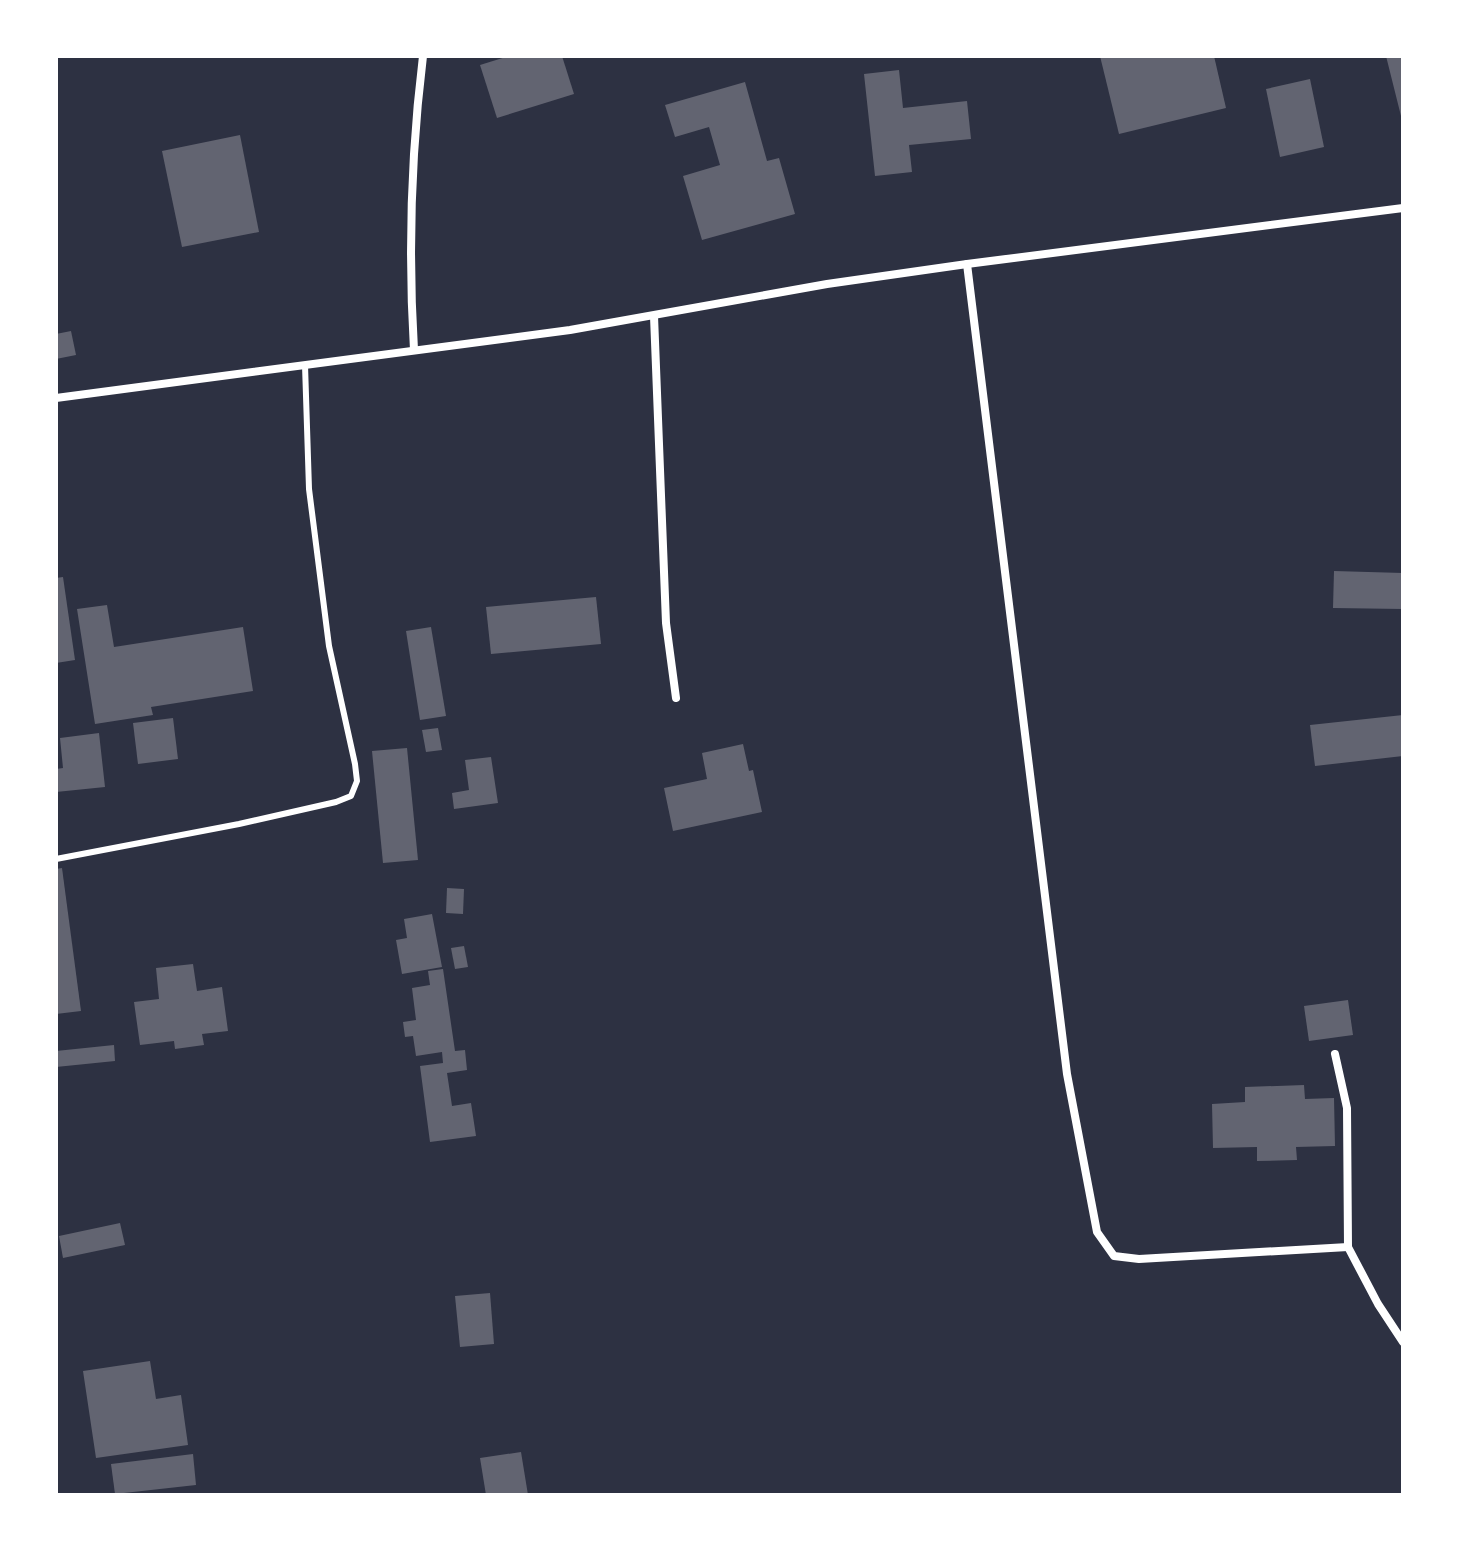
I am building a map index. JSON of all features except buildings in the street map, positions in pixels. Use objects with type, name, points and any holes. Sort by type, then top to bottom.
[{"type":"street","points":[[414,350],[409,268],[410,222],[423,56]]},
{"type":"street","points":[[56,398],[654,316],[827,284],[967,264],[1403,208]]},
{"type":"street","points":[[967,264],[1067,1074],[1097,1232],[1114,1256],[1139,1259],[1348,1247]]},
{"type":"street","points":[[654,316],[666,623],[676,698]]},
{"type":"street","points":[[1335,1054],[1347,1108],[1348,1247],[1378,1304],[1403,1342]]},
{"type":"lane","points":[[56,859],[239,824],[351,796],[357,781],[355,764],[329,646],[309,489],[305,365]]}]
